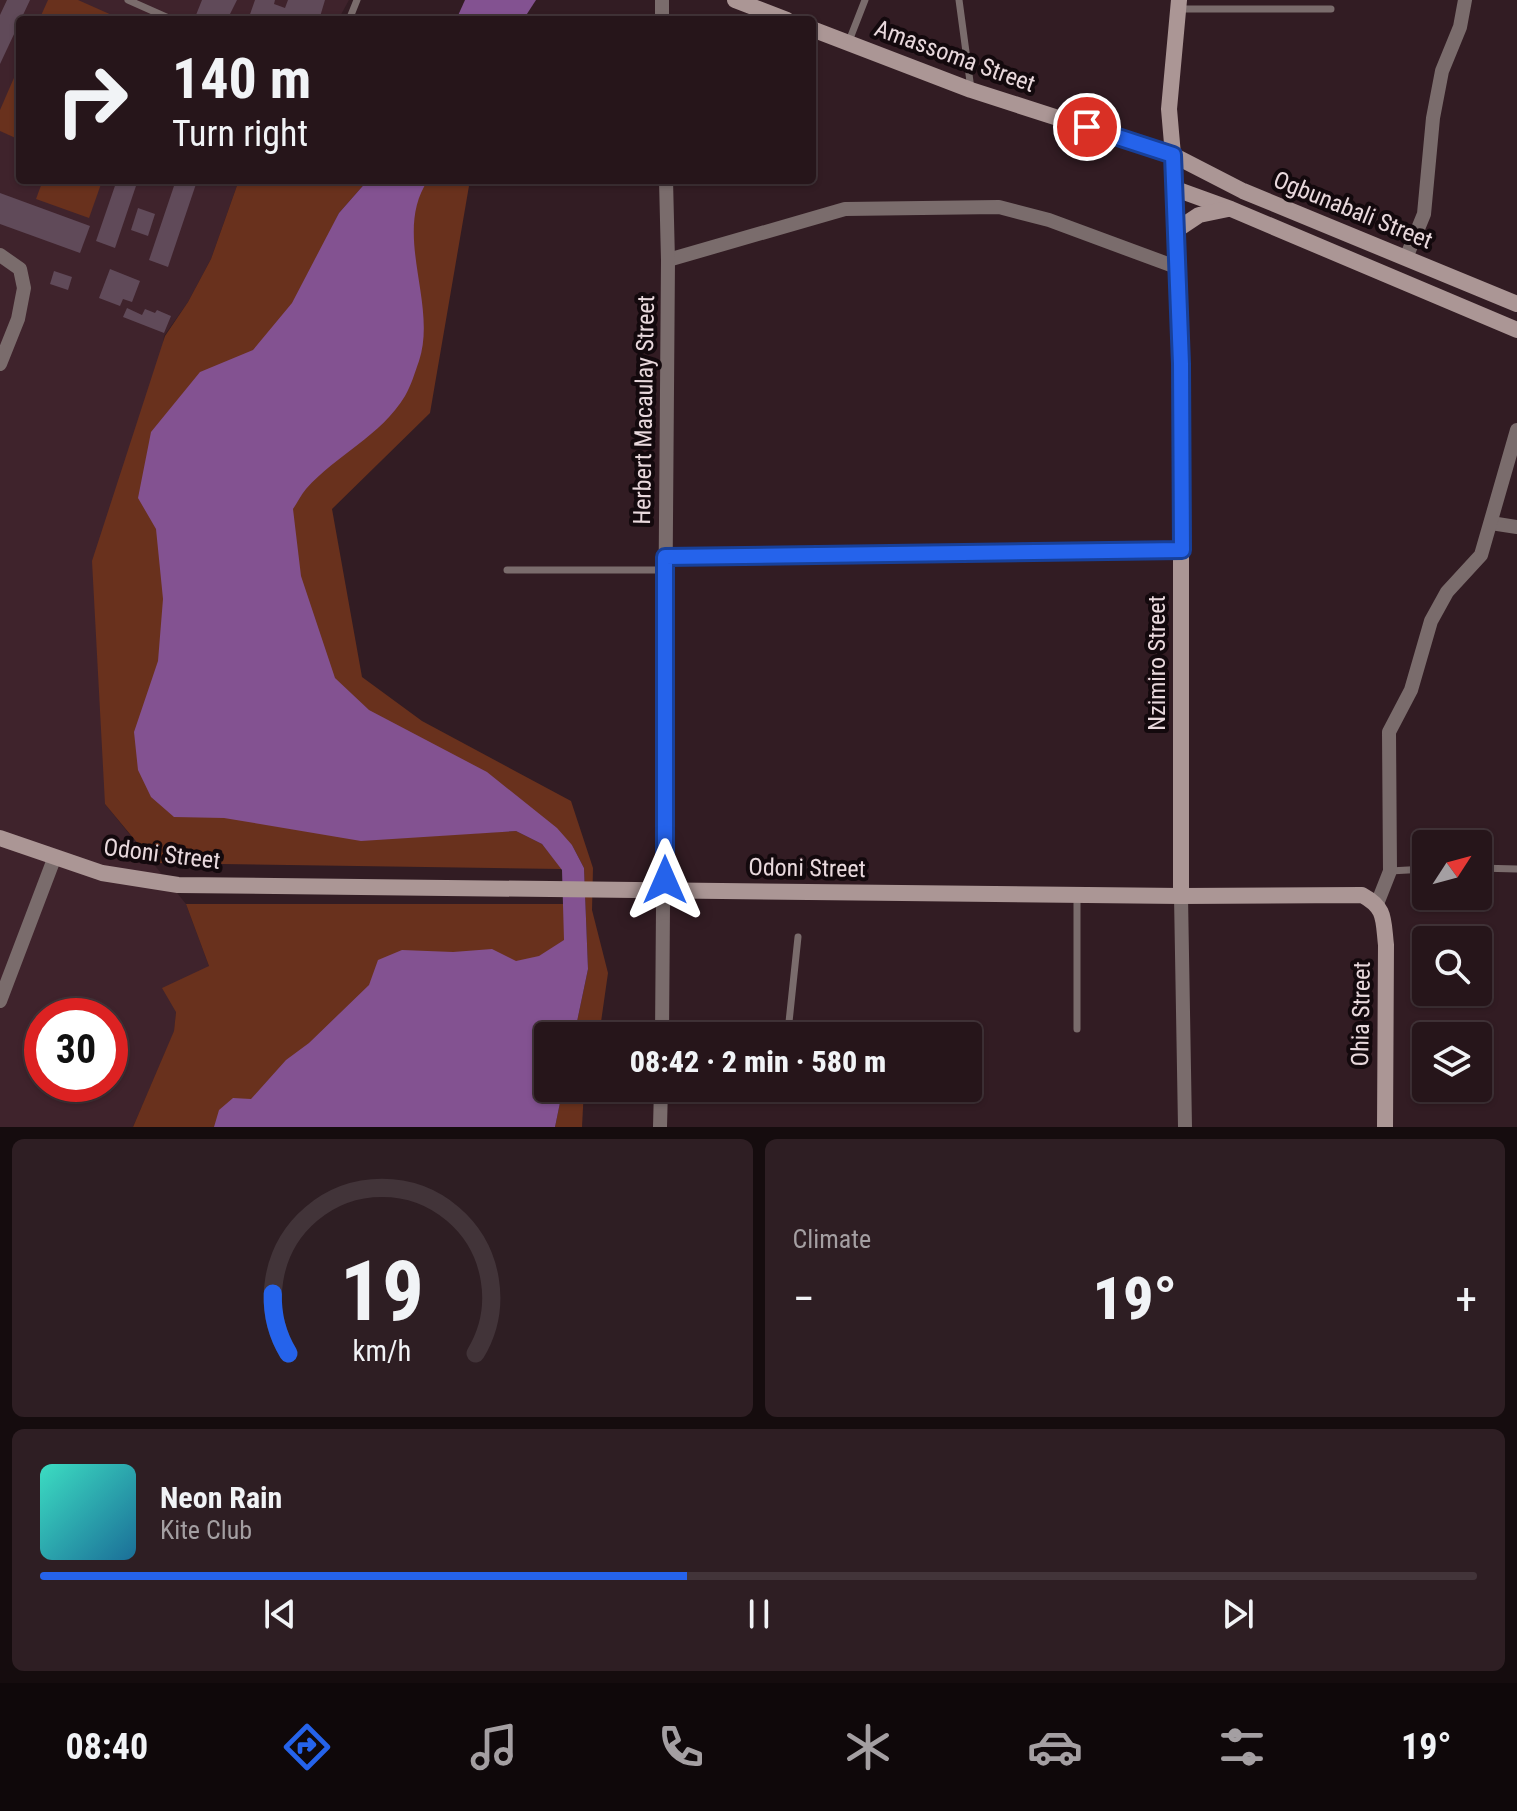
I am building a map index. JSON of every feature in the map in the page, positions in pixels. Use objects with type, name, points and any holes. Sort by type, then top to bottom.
[{"type":"street","points":[[1406,258],[1424,214],[1433,118],[1442,71],[1460,27],[1465,0]]},
{"type":"street","points":[[743,1],[778,16]]},
{"type":"street","name":"Nzimiro Street","points":[[1179,4],[1169,109],[1181,364],[1181,896]]},
{"type":"street","name":"Amassoma Street","points":[[816,31],[971,90],[1173,155]]},
{"type":"street","name":"Ogbunabali Street","points":[[1173,155],[1243,191],[1517,304]]},
{"type":"street","name":"Herbert Macaulay Street","points":[[662,1022],[666,184]]},
{"type":"street","name":"Ogbunabali Street","points":[[1173,188],[1231,209],[1517,330]]},
{"type":"street","points":[[668,260],[845,209],[999,207],[1049,220],[1176,267]]},
{"type":"street","points":[[1175,231],[1199,215],[1231,209]]},
{"type":"street","points":[[0,255],[20,269],[24,288],[18,319],[0,364]]},
{"type":"street","points":[[1377,904],[1390,871],[1389,732],[1411,690],[1431,621],[1447,592],[1481,555],[1517,430]]},
{"type":"street","points":[[1491,523],[1517,527]]},
{"type":"street","points":[[665,564],[1182,550]]},
{"type":"street","name":"Odoni Street","points":[[0,838],[102,873],[178,885],[598,890],[665,885],[1181,896],[1343,893],[1362,895],[1377,904]]},
{"type":"street","points":[[0,1001],[54,859]]},
{"type":"street","points":[[1181,896],[1185,1127]]},
{"type":"street","name":"Ohia Street","points":[[1377,904],[1383,917],[1386,945],[1385,1127]]},
{"type":"street","points":[[660,1127],[661,1102]]},
{"type":"lane","points":[[128,0],[164,16]]},
{"type":"lane","points":[[848,43],[865,0]]},
{"type":"lane","points":[[959,0],[971,90]]},
{"type":"lane","points":[[1179,4],[1331,9]]},
{"type":"lane","points":[[507,570],[665,564]]},
{"type":"lane","points":[[1492,868],[1517,869]]},
{"type":"lane","points":[[1390,871],[1412,870]]},
{"type":"lane","points":[[1077,895],[1077,1029]]},
{"type":"lane","points":[[789,1022],[798,937]]},
{"type":"shaded area","points":[[0,0],[349,0],[340,16],[16,16],[16,184],[238,184],[211,259],[188,302],[164,336],[105,804],[186,904],[209,966],[176,1012],[174,1032],[133,1127],[0,1127]]},
{"type":"shaded area","points":[[48,0],[78,0],[114,16],[41,16]]},
{"type":"shaded area","points":[[465,0],[536,0],[526,16],[458,16]]},
{"type":"shaded area","points":[[16,73],[16,138],[0,131],[0,110]]},
{"type":"shaded area","points":[[42,184],[101,184],[89,218],[36,199]]},
{"type":"shaded area","points":[[238,184],[364,184],[339,213],[208,489],[424,836],[516,831],[542,844],[562,869],[154,863],[105,804],[92,561],[165,336],[211,259]]},
{"type":"shaded area","points":[[364,184],[426,184],[418,201],[414,223],[423,316],[419,361],[405,396],[384,423],[318,477],[304,491],[293,509],[301,576],[335,678],[369,710],[487,772],[557,828],[572,845],[584,868],[588,969],[577,1022],[534,1022],[534,1102],[560,1102],[555,1127],[214,1127],[219,1110],[233,1098],[251,1099],[286,1060],[309,1043],[369,985],[378,960],[402,950],[453,952],[492,949],[516,961],[539,956],[564,940],[562,870],[542,844],[516,831],[361,841],[224,818],[174,817],[151,797],[138,770],[134,732],[158,661],[163,599],[156,529],[138,498],[151,432],[200,372],[253,350],[292,303],[339,213]]},
{"type":"shaded area","points":[[422,184],[469,184],[430,413],[332,509],[362,677],[422,721],[571,801],[593,868],[592,910],[608,973],[601,1022],[577,1022],[588,969],[584,868],[572,845],[485,802],[223,617]]},
{"type":"shaded area","points":[[186,904],[564,904],[565,940],[538,1022],[534,1022],[534,1034],[503,1127],[133,1127],[174,1031],[176,1012],[162,988],[209,966]]},
{"type":"shaded area","points":[[560,1102],[583,1102],[582,1127],[555,1127]]},
{"type":"building","points":[[7,0],[30,0],[22,16],[16,16],[16,30],[0,64],[0,15]]},
{"type":"building","points":[[202,0],[237,0],[229,16],[196,16]]},
{"type":"building","points":[[255,0],[275,0],[274,4],[285,8],[288,0],[325,0],[320,16],[249,16]]},
{"type":"building","points":[[116,184],[137,184],[115,248],[96,241]]},
{"type":"building","points":[[175,184],[196,184],[168,267],[149,260]]},
{"type":"building","points":[[0,193],[90,226],[80,253],[0,224]]},
{"type":"building","points":[[138,208],[155,214],[148,236],[131,230]]},
{"type":"building","points":[[110,269],[140,281],[132,302],[123,299],[120,306],[99,298]]},
{"type":"building","points":[[54,271],[72,277],[68,290],[50,284]]},
{"type":"building","points":[[127,308],[142,315],[145,309],[171,316],[164,333],[123,317]]},
{"type":"route","points":[[665,880],[665,557],[1182,550],[1181,364],[1173,155],[1087,127]]}]
